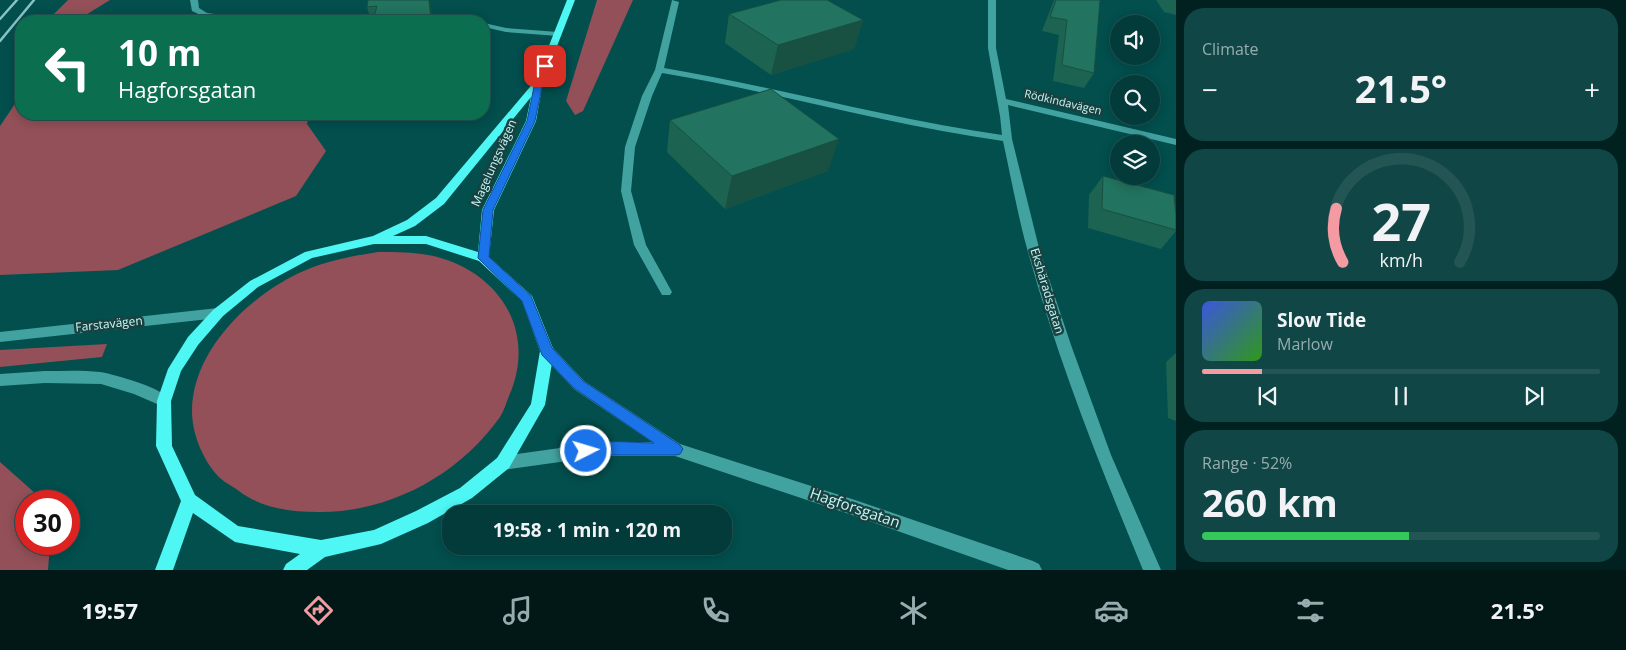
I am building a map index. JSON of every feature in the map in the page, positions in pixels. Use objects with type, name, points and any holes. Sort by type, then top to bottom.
[{"type":"main road","name":"Magelungsvägen","points":[[483,258],[488,210],[531,121],[539,82],[571,0]]},
{"type":"main road","name":"Magelungsvägen","points":[[374,240],[411,223],[440,201],[539,82]]},
{"type":"main road","points":[[374,240],[426,240],[483,258],[527,299],[547,351],[538,405],[503,463],[466,493],[422,517],[375,538],[321,549],[235,534],[188,500],[164,446],[164,400],[176,369],[193,341],[218,313],[254,284],[309,255],[374,240]]},
{"type":"main road","points":[[164,570],[188,500]]},
{"type":"main road","points":[[292,570],[321,549]]},
{"type":"street","points":[[194,0],[195,9],[205,15]]},
{"type":"street","name":"Ekshäradsgatan","points":[[992,0],[992,48],[1007,139],[1034,252],[1102,455],[1152,570]]},
{"type":"street","points":[[666,292],[640,245],[626,191],[630,147],[647,96],[659,70],[675,2]]},
{"type":"street","points":[[490,26],[506,30],[558,34]]},
{"type":"street","points":[[659,70],[705,76],[871,116],[979,136],[1007,139]]},
{"type":"street","name":"Rödkindavägen","points":[[1002,101],[1176,142]]},
{"type":"street","name":"Farstavägen","points":[[0,337],[218,313]]},
{"type":"street","name":"Hagforsgatan","points":[[547,351],[579,385],[676,449],[855,508],[1033,570]]},
{"type":"street","points":[[0,380],[45,377],[101,378],[138,389],[164,400]]},
{"type":"street","name":"Hagforsgatan","points":[[503,463],[602,449],[676,449]]},
{"type":"shaded area","points":[[68,0],[110,0],[86,15],[53,15]]},
{"type":"shaded area","points":[[597,0],[633,0],[583,111],[575,115],[566,101]]},
{"type":"shaded area","points":[[15,104],[15,120],[308,120],[307,124],[326,151],[296,196],[118,270],[0,275],[0,126]]},
{"type":"shaded area","points":[[378,252],[404,252],[439,257],[468,269],[485,282],[499,297],[510,314],[516,333],[519,353],[516,374],[501,415],[483,438],[443,473],[420,487],[396,498],[371,506],[345,511],[318,512],[277,508],[248,497],[217,475],[199,445],[192,419],[192,411],[195,388],[202,366],[214,345],[229,326],[247,308],[286,280],[323,264]]},
{"type":"shaded area","points":[[107,344],[102,357],[0,367],[0,350]]},
{"type":"shaded area","points":[[0,462],[32,490],[15,490],[15,555],[49,555],[48,570],[0,570]]},
{"type":"building","points":[[368,0],[429,0],[430,15],[375,15],[377,6],[367,7]]},
{"type":"building","points":[[781,0],[827,0],[863,20],[778,45],[729,14]]},
{"type":"building","points":[[1056,0],[1100,0],[1094,73],[1062,65],[1067,20],[1050,17]]},
{"type":"building","points":[[771,89],[839,139],[732,176],[670,120]]},
{"type":"building","points":[[1103,176],[1110,178],[1110,185],[1137,185],[1174,195],[1176,230],[1102,209]]},
{"type":"railway","points":[[0,19],[17,0]]},
{"type":"railway","points":[[22,15],[34,0]]},
{"type":"railway","points":[[0,41],[15,23]]},
{"type":"route","points":[[545,66],[539,82],[531,121],[488,210],[483,258],[527,299],[547,351],[579,385],[676,449],[602,449],[586,451]]}]
